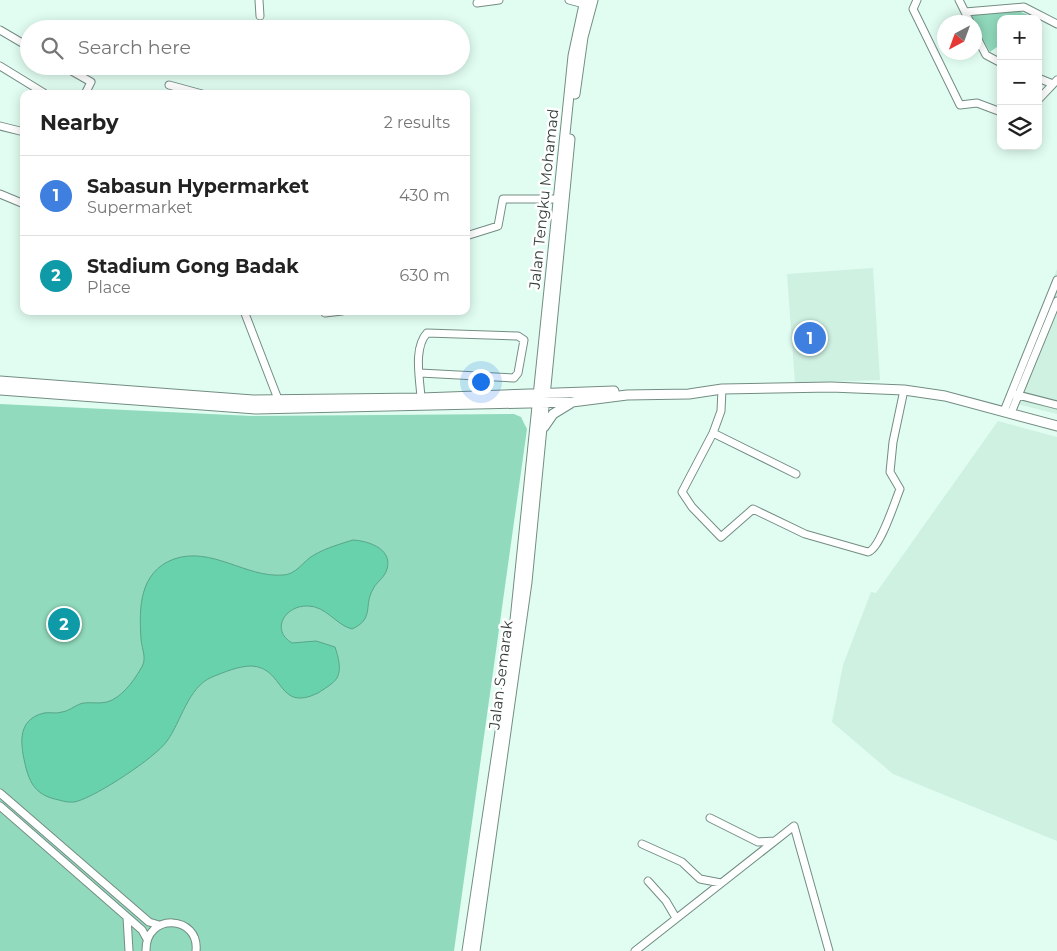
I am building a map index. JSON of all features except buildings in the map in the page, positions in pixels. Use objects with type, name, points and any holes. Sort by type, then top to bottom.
[{"type":"main road","name":"Jalan Tengku Mohamad","points":[[541,398],[539,374],[573,56],[587,1]]},
{"type":"main road","name":"Jalan Tengku Mohamad","points":[[541,398],[548,360],[574,98],[587,1]]},
{"type":"main road","points":[[548,360],[552,382],[558,389],[567,393]]},
{"type":"main road","points":[[505,395],[529,386],[539,374]]},
{"type":"main road","points":[[0,381],[253,400],[517,403],[567,393],[688,388],[719,390],[831,387],[904,390],[945,396],[1057,426]]},
{"type":"main road","points":[[0,390],[256,409],[422,402],[505,395],[572,402],[627,395],[689,394],[719,390]]},
{"type":"main road","name":"Jalan Semarak","points":[[475,951],[523,610],[541,398]]},
{"type":"main road","points":[[517,403],[528,410],[538,426],[572,402]]},
{"type":"main road","name":"Jalan Semarak","points":[[467,951],[511,659],[531,473],[538,426]]},
{"type":"street","points":[[259,0],[260,16]]},
{"type":"street","points":[[477,3],[499,0]]},
{"type":"street","points":[[570,0],[587,1]]},
{"type":"street","points":[[917,0],[913,9],[960,105],[977,103],[997,110]]},
{"type":"street","points":[[959,0],[966,15]]},
{"type":"street","points":[[965,12],[1024,7],[1057,24]]},
{"type":"street","points":[[0,30],[20,42]]},
{"type":"street","points":[[982,47],[986,55],[997,62]]},
{"type":"street","points":[[0,66],[39,90]]},
{"type":"street","points":[[79,75],[91,82],[87,90]]},
{"type":"street","points":[[1042,79],[1055,82]]},
{"type":"street","points":[[1042,96],[1055,82]]},
{"type":"street","points":[[169,85],[187,90]]},
{"type":"street","points":[[0,126],[20,131]]},
{"type":"street","points":[[0,194],[20,202]]},
{"type":"street","points":[[470,235],[498,226],[502,199],[558,199]]},
{"type":"street","points":[[1007,412],[1057,280]]},
{"type":"street","points":[[1014,394],[1057,301]]},
{"type":"street","points":[[246,315],[278,399]]},
{"type":"street","points":[[420,373],[514,378],[518,372],[524,340],[518,336],[431,332],[422,339],[420,373],[422,402]]},
{"type":"street","points":[[719,390],[721,411],[713,433],[682,492],[692,507],[721,537],[753,509],[805,534],[872,552],[900,489],[890,472],[893,442],[904,390]]},
{"type":"street","points":[[1014,394],[1057,405]]},
{"type":"street","points":[[713,433],[796,474]]},
{"type":"street","points":[[0,793],[149,922],[160,925],[171,922],[188,929],[195,940],[196,951]]},
{"type":"street","points":[[0,806],[128,917],[142,930],[148,939]]},
{"type":"street","points":[[710,818],[758,842],[774,841]]},
{"type":"street","points":[[635,951],[794,826],[828,951]]},
{"type":"street","points":[[642,844],[682,862],[700,880],[721,883]]},
{"type":"street","points":[[648,880],[666,901],[676,918]]},
{"type":"street","points":[[128,917],[129,951]]},
{"type":"street","points":[[146,951],[148,939],[160,925]]},
{"type":"shaded area","points":[[1018,11],[1028,15],[997,15],[997,47],[990,52],[982,39],[982,15],[967,15],[966,13]]},
{"type":"shaded area","points":[[873,268],[880,380],[795,383],[787,274]]},
{"type":"shaded area","points":[[1057,269],[1057,414],[1005,401]]},
{"type":"shaded area","points":[[0,404],[252,416],[514,414],[521,417],[527,429],[454,951],[0,951]]},
{"type":"shaded area","points":[[998,421],[1057,437],[1057,841],[893,774],[832,722],[843,665],[871,592],[876,593]]},
{"type":"shaded area","points":[[353,540],[367,542],[379,548],[384,552],[388,564],[385,574],[372,591],[366,617],[363,621],[352,629],[341,624],[326,612],[308,606],[300,607],[287,614],[281,625],[285,638],[292,643],[316,641],[335,647],[339,671],[337,678],[331,684],[318,693],[305,698],[295,698],[288,694],[263,669],[252,666],[232,670],[204,682],[191,697],[172,733],[161,748],[112,784],[76,802],[61,801],[46,796],[33,785],[28,775],[23,752],[22,735],[24,728],[28,722],[44,713],[60,713],[81,704],[104,703],[112,700],[130,684],[144,662],[141,639],[141,603],[148,582],[162,565],[174,559],[202,556],[256,572],[269,575],[283,575],[292,573],[310,558],[333,546]]},
{"type":"place","name":"Sabasun Hypermarket","points":[[810,338]]},
{"type":"place","name":"Stadium Gong Badak","points":[[64,624]]}]
